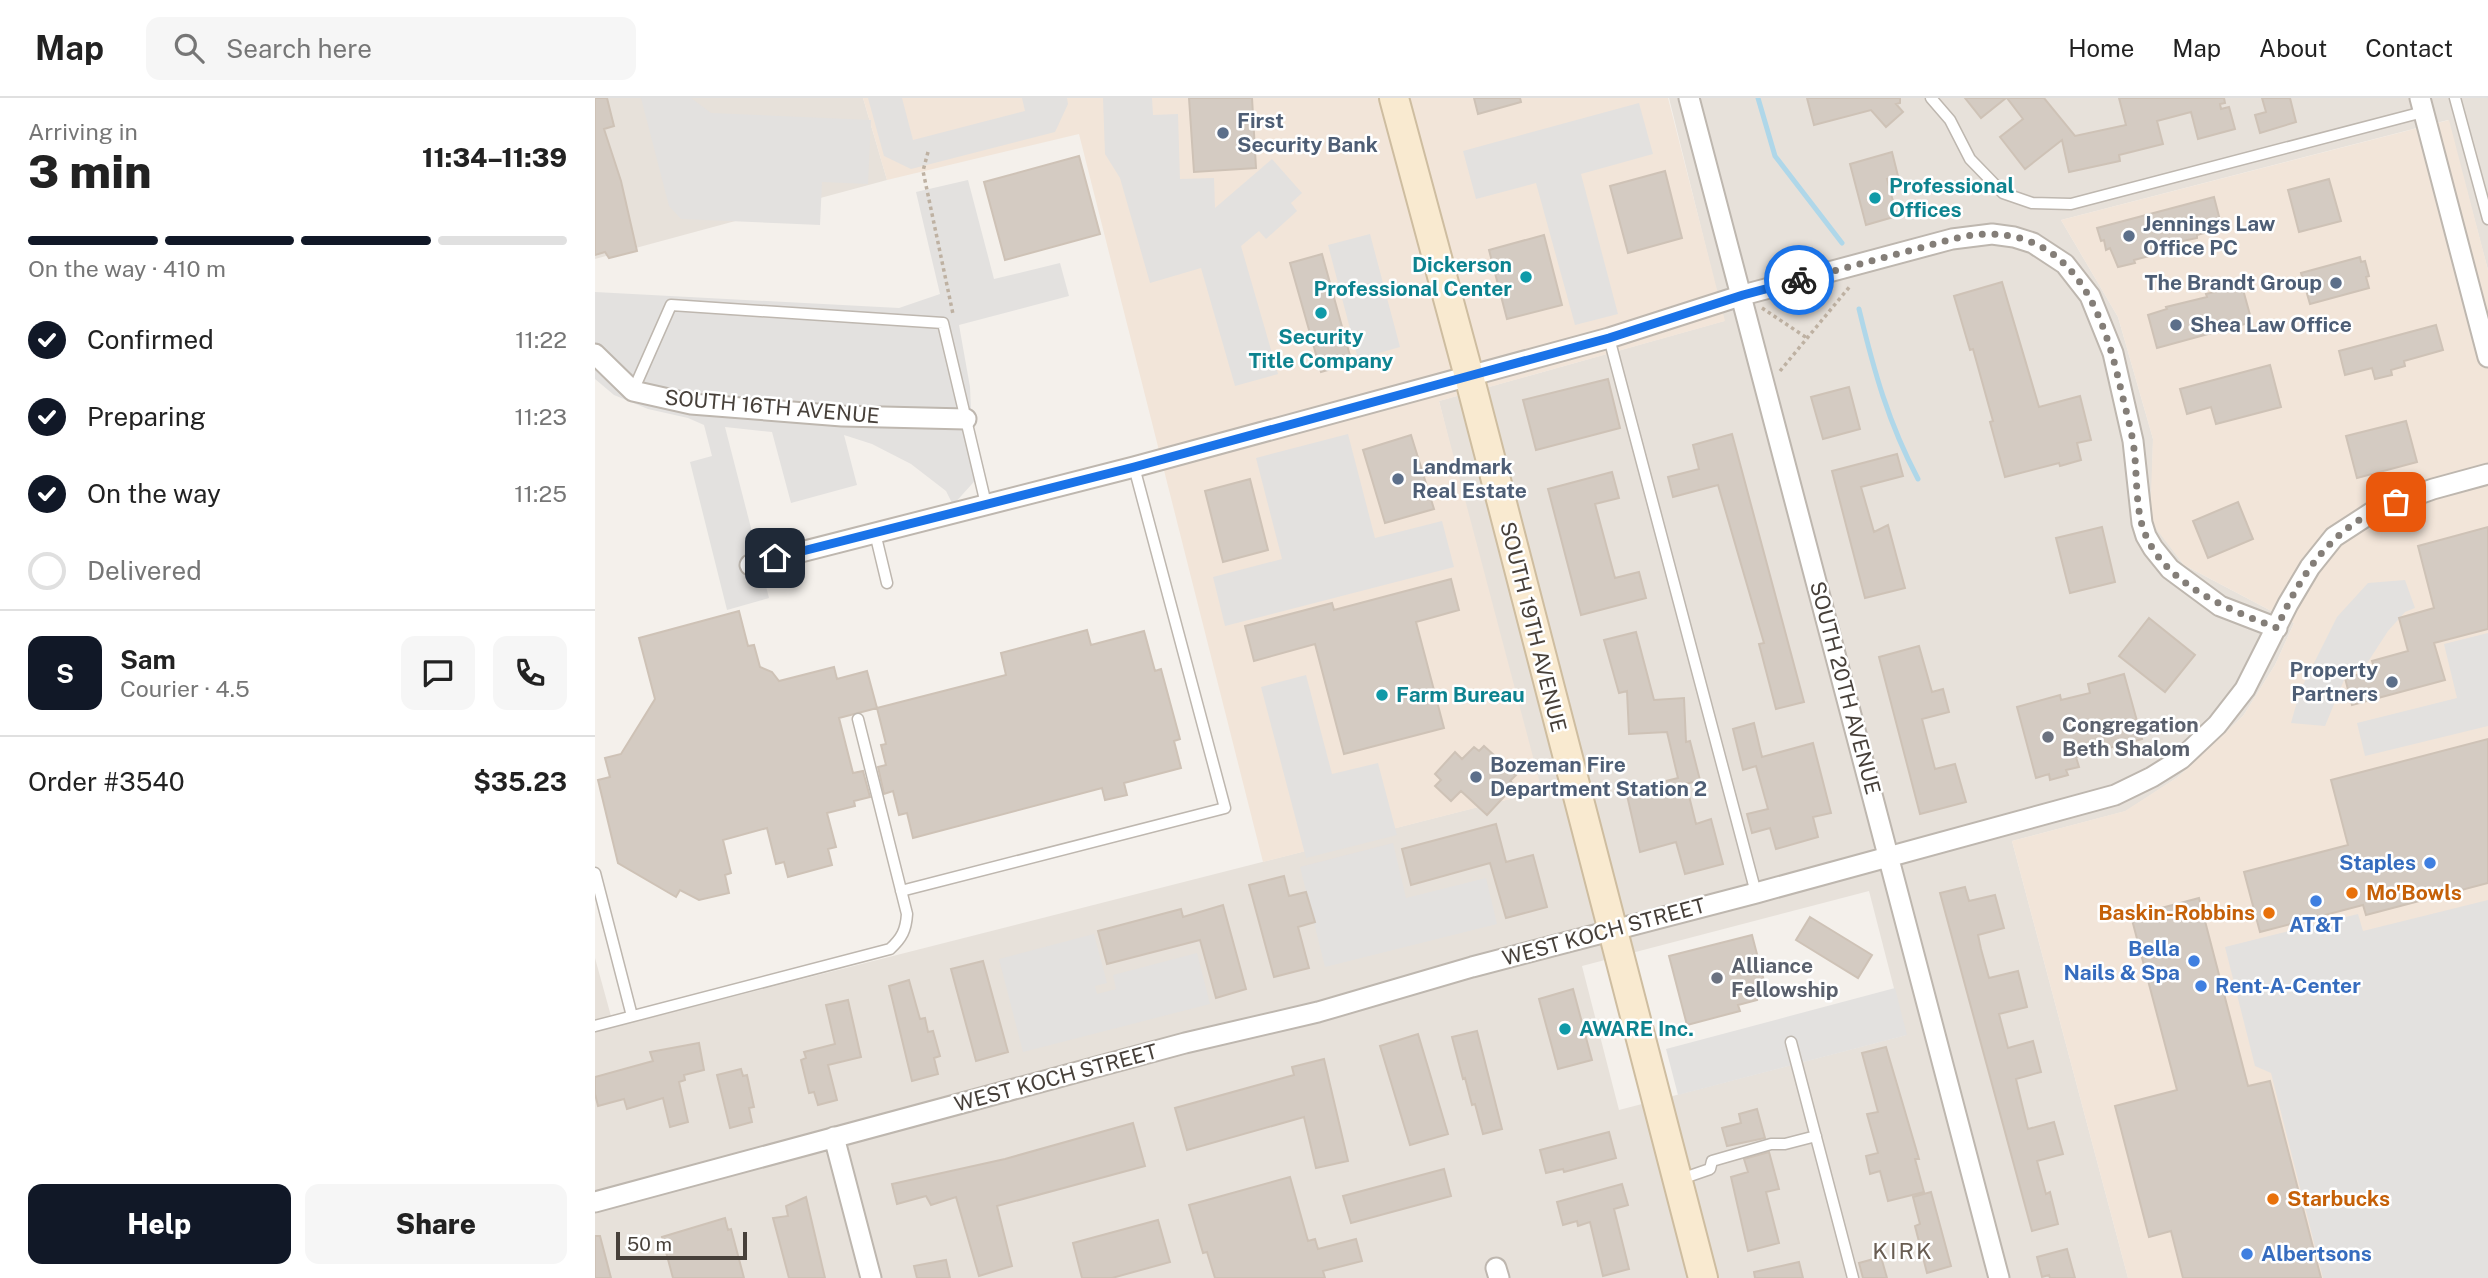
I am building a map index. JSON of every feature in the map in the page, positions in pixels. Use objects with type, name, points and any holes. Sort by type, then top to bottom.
[{"type":"main road","name":"SOUTH 19TH AVENUE","points":[[1394,98],[1469,376],[1703,1278]]},
{"type":"street","name":"SOUTH 20TH AVENUE","points":[[1689,98],[1743,295],[1999,1278]]},
{"type":"street","points":[[2421,105],[2488,357]]},
{"type":"street","points":[[750,565],[1134,467],[1609,338],[1743,295],[1975,235],[2014,237],[2033,243],[2065,264],[2090,296],[2113,353],[2133,441],[2142,523],[2146,536],[2170,569],[2220,606],[2277,628]]},
{"type":"street","points":[[595,354],[633,391]]},
{"type":"street","name":"SOUTH 16TH AVENUE","points":[[633,391],[701,404],[842,416],[965,419]]},
{"type":"street","name":"WEST KOCH STREET","points":[[595,1202],[1185,1043],[1318,1012],[1611,929],[1756,893],[2115,795],[2181,759],[2217,725],[2245,689],[2288,604],[2310,567],[2334,537],[2377,509],[2433,489],[2488,474]]},
{"type":"street","points":[[834,1137],[871,1278]]},
{"type":"lane","points":[[1931,98],[1949,120],[1970,159],[2003,192],[2032,203],[2071,204],[2421,105]]},
{"type":"lane","points":[[2455,98],[2488,219]]},
{"type":"lane","points":[[633,391],[671,305],[943,323],[986,504]]},
{"type":"lane","points":[[1609,338],[1756,893]]},
{"type":"lane","points":[[901,891],[1225,808],[1134,467]]},
{"type":"lane","points":[[875,533],[887,583]]},
{"type":"lane","points":[[595,1026],[890,949],[901,940],[907,927],[907,914],[858,719]]},
{"type":"lane","points":[[595,873],[632,1016]]},
{"type":"lane","points":[[1791,1042],[1853,1278]]},
{"type":"lane","points":[[1678,1180],[1710,1169],[1712,1161],[1771,1144],[1785,1144],[1816,1136]]},
{"type":"path","points":[[1767,387],[1870,261]]},
{"type":"path","points":[[1743,295],[1807,338]]},
{"type":"shaded area","points":[[595,98],[863,98],[887,180],[595,259]]},
{"type":"shaded area","points":[[641,98],[691,98],[711,113],[871,120],[868,184],[822,182],[820,225],[681,219],[669,206]]},
{"type":"shaded area","points":[[863,98],[1668,98],[1725,321],[1439,401],[1542,791],[1263,862],[1079,134],[887,180]]},
{"type":"shaded area","points":[[868,98],[902,98],[913,140],[1025,111],[1022,98],[1067,98],[1068,104],[1055,132],[911,169],[884,156]]},
{"type":"shaded area","points":[[1103,98],[1152,98],[1153,115],[1178,114],[1180,179],[1214,178],[1215,208],[1272,159],[1302,193],[1291,203],[1297,211],[1266,239],[1259,231],[1241,246],[1278,374],[1235,386],[1201,268],[1150,283],[1120,178],[1105,154]]},
{"type":"shaded area","points":[[1669,98],[2488,98],[2488,270],[2448,120],[2061,220],[2118,317],[2153,439],[2151,521],[2184,565],[2294,623],[2275,665],[2243,716],[2178,777],[2126,811],[2012,841],[2128,1278],[595,1278],[595,958],[614,1027],[1537,792],[1439,401],[1724,321]],"holes":[[[1869,891],[1906,1035],[1619,1110],[1582,966]]]},
{"type":"shaded area","points":[[1639,103],[1653,154],[1581,174],[1618,314],[1575,325],[1536,183],[1476,199],[1463,151]]},
{"type":"shaded area","points":[[2449,120],[2488,270],[2488,1278],[2128,1278],[2012,841],[2125,811],[2178,777],[2243,716],[2275,665],[2294,623],[2184,565],[2150,521],[2153,439],[2118,317],[2061,220]]},
{"type":"shaded area","points":[[968,180],[994,279],[1060,263],[1069,296],[959,325],[970,387],[972,432],[980,475],[953,505],[946,491],[911,464],[872,444],[844,435],[857,485],[791,503],[772,432],[725,427],[769,598],[727,610],[690,462],[712,456],[704,425],[688,418],[648,409],[614,395],[595,379],[595,292],[899,308],[940,294],[916,192]]},
{"type":"shaded area","points":[[1370,234],[1400,347],[1358,359],[1328,245]]},
{"type":"shaded area","points":[[1348,434],[1375,538],[1442,521],[1454,567],[1225,626],[1213,577],[1282,559],[1256,458]]},
{"type":"shaded area","points":[[2405,580],[2415,608],[2405,612],[2388,631],[2362,671],[2349,668],[2325,726],[2291,723],[2300,691],[2337,617],[2368,583]]},
{"type":"shaded area","points":[[2488,633],[2488,726],[2365,756],[2357,723],[2457,698],[2444,644]]},
{"type":"shaded area","points":[[1306,675],[1332,774],[1378,763],[1397,835],[1306,858],[1261,687]]},
{"type":"shaded area","points":[[1393,843],[1406,898],[1486,878],[1497,924],[1325,967],[1300,867]]},
{"type":"shaded area","points":[[2488,900],[2488,1278],[2323,1278],[2271,1073],[2255,1066],[2225,947],[2358,914],[2363,931]]},
{"type":"shaded area","points":[[1094,934],[1107,983],[1095,986],[1097,994],[1116,989],[1113,975],[1197,953],[1210,1004],[1023,1052],[999,959]]},
{"type":"shaded area","points":[[1895,988],[1907,1035],[1678,1095],[1666,1049]]},
{"type":"building","points":[[595,98],[607,98],[614,126],[604,129],[621,181],[637,251],[609,258],[605,252],[595,255]]},
{"type":"building","name":"First Security Bank","points":[[1189,98],[1252,98],[1256,168],[1194,172]]},
{"type":"building","points":[[1474,98],[1520,98],[1521,102],[1478,114]]},
{"type":"building","points":[[1807,98],[1900,98],[1900,103],[1896,104],[1903,112],[1886,127],[1871,110],[1814,125]]},
{"type":"building","points":[[1965,98],[2006,98],[1981,118]]},
{"type":"building","points":[[2007,98],[2044,98],[2075,136],[2126,125],[2119,98],[2224,98],[2225,103],[2220,104],[2221,109],[2229,107],[2235,129],[2198,139],[2191,112],[2157,121],[2163,144],[2119,155],[2120,161],[2069,172],[2062,140],[2025,169],[2000,137],[2023,119]]},
{"type":"building","points":[[2262,98],[2290,98],[2296,122],[2260,133],[2255,115],[2266,112]]},
{"type":"building","name":"Professional Offices","points":[[1892,152],[1898,176],[1887,179],[1897,216],[1866,225],[1850,164]]},
{"type":"building","points":[[1079,156],[1100,234],[1005,260],[984,182]]},
{"type":"building","points":[[1665,171],[1682,238],[1628,253],[1610,186]]},
{"type":"building","points":[[2329,179],[2341,221],[2299,232],[2288,190]]},
{"type":"building","points":[[2214,197],[2222,228],[2197,235],[2197,238],[2151,248],[2153,255],[2134,260],[2135,263],[2118,267],[2110,248],[2106,250],[2104,240],[2101,241],[2097,228]]},
{"type":"building","name":"Dickerson Professional Center","points":[[1544,235],[1562,305],[1507,319],[1489,250]]},
{"type":"building","name":"Security Title Company","points":[[1322,254],[1352,363],[1321,372],[1290,263]]},
{"type":"building","name":"The Brandt Group","points":[[2360,257],[2361,262],[2365,261],[2369,288],[2310,304],[2301,273]]},
{"type":"building","points":[[2002,282],[2039,407],[2080,396],[2091,440],[2077,443],[2081,460],[2005,477],[1973,349],[1970,350],[1954,296]]},
{"type":"building","points":[[2242,286],[2252,322],[2157,348],[2148,315],[2167,309],[2166,307],[2207,297],[2206,294]]},
{"type":"building","points":[[2436,325],[2443,350],[2404,361],[2405,366],[2391,370],[2392,375],[2375,379],[2372,368],[2345,375],[2339,351]]},
{"type":"building","points":[[2270,365],[2281,407],[2216,424],[2211,407],[2187,414],[2180,389]]},
{"type":"building","points":[[1608,379],[1620,428],[1536,450],[1523,400]]},
{"type":"building","points":[[1849,387],[1860,429],[1823,439],[1811,397]]},
{"type":"building","points":[[2406,421],[2417,462],[2357,478],[2346,436]]},
{"type":"building","points":[[1732,434],[1804,702],[1776,709],[1759,644],[1764,643],[1718,485],[1673,497],[1668,477],[1699,469],[1693,445]]},
{"type":"building","name":"Landmark Real Estate","points":[[1411,435],[1434,509],[1385,523],[1363,450]]},
{"type":"building","points":[[1897,454],[1903,476],[1861,487],[1874,532],[1888,525],[1905,588],[1865,598],[1832,471]]},
{"type":"building","points":[[1612,472],[1619,498],[1595,504],[1615,578],[1639,572],[1646,598],[1581,615],[1548,489]]},
{"type":"building","points":[[1250,479],[1268,550],[1223,562],[1205,491]]},
{"type":"building","points":[[2238,502],[2253,539],[2208,558],[2193,521]]},
{"type":"building","points":[[2102,527],[2115,582],[2070,593],[2056,538]]},
{"type":"building","points":[[2488,527],[2488,629],[2434,643],[2445,680],[2352,705],[2345,678],[2375,670],[2372,661],[2408,651],[2399,618],[2434,608],[2418,546]]},
{"type":"building","points":[[1451,579],[1459,610],[1416,622],[1444,728],[1344,754],[1315,644],[1254,661],[1245,626],[1332,603],[1334,610]]},
{"type":"building","points":[[739,611],[748,646],[754,645],[760,667],[772,672],[779,681],[834,667],[837,679],[867,671],[877,708],[839,718],[853,773],[863,771],[870,797],[854,801],[855,806],[827,813],[836,847],[828,849],[832,865],[788,877],[784,862],[776,864],[767,828],[723,840],[731,873],[725,875],[729,893],[699,900],[680,890],[676,897],[618,863],[598,780],[610,777],[605,758],[621,754],[655,699],[639,638]]},
{"type":"building","points":[[2149,618],[2195,655],[2165,692],[2119,656]]},
{"type":"building","points":[[1087,630],[1091,645],[1144,631],[1155,671],[1161,669],[1180,739],[1174,741],[1181,768],[1124,783],[1127,795],[1105,800],[1102,788],[913,838],[907,813],[899,815],[893,791],[884,794],[878,767],[886,765],[881,745],[886,744],[877,708],[1006,675],[1001,653]]},
{"type":"building","points":[[1636,632],[1654,700],[1684,698],[1686,742],[1690,741],[1700,780],[1686,784],[1696,824],[1711,819],[1723,864],[1685,874],[1676,842],[1640,852],[1626,791],[1678,778],[1667,732],[1629,734],[1627,691],[1619,693],[1604,640]]},
{"type":"building","points":[[1919,646],[1932,692],[1943,689],[1949,712],[1922,719],[1935,769],[1955,764],[1966,802],[1920,814],[1879,657]]},
{"type":"building","points":[[2124,674],[2142,739],[2076,757],[2079,767],[2066,770],[2068,775],[2050,780],[2049,774],[2036,778],[2017,707],[2060,695],[2061,700],[2090,693],[2088,684]]},
{"type":"building","points":[[1754,723],[1762,757],[1813,743],[1831,813],[1813,817],[1818,837],[1776,849],[1770,828],[1752,833],[1747,814],[1768,809],[1756,766],[1743,770],[1733,729]]},
{"type":"building","points":[[2488,739],[2488,883],[2366,915],[2363,905],[2260,932],[2244,872],[2348,845],[2331,780]]},
{"type":"building","name":"Bozeman Fire Department Station 2","points":[[1484,746],[1516,775],[1510,781],[1515,785],[1487,815],[1461,791],[1451,801],[1435,786],[1441,780],[1435,774],[1455,752],[1462,759],[1474,747],[1479,751]]},
{"type":"building","points":[[1496,824],[1506,862],[1533,855],[1547,907],[1506,918],[1490,863],[1411,885],[1402,849]]},
{"type":"building","points":[[1284,876],[1289,896],[1306,892],[1315,922],[1298,927],[1309,968],[1274,977],[1249,885]]},
{"type":"building","points":[[1965,887],[1969,901],[1995,895],[2004,928],[1978,935],[1989,978],[2018,971],[2027,1007],[1999,1014],[2008,1048],[2033,1041],[2041,1072],[2016,1079],[2028,1129],[2054,1122],[2063,1154],[2037,1161],[2046,1194],[2050,1192],[2058,1224],[2032,1231],[1940,893]]},
{"type":"building","points":[[2199,898],[2248,1086],[2270,1081],[2321,1278],[2183,1278],[2171,1231],[2149,1237],[2115,1106],[2177,1090],[2131,916]]},
{"type":"building","points":[[1223,905],[1246,989],[1216,998],[1200,940],[1107,964],[1098,931],[1181,909],[1183,917]]},
{"type":"building","points":[[1810,917],[1872,955],[1858,978],[1796,940]]},
{"type":"building","points":[[1752,935],[1765,985],[1754,988],[1757,1000],[1738,1005],[1740,1011],[1687,1025],[1669,956]]},
{"type":"building","points":[[983,961],[1008,1052],[976,1061],[951,969]]},
{"type":"building","points":[[909,980],[920,1019],[925,1018],[928,1032],[933,1031],[940,1056],[934,1058],[938,1074],[912,1081],[889,986]]},
{"type":"building","name":"AWARE Inc.","points":[[1573,989],[1592,1060],[1558,1069],[1539,999]]},
{"type":"building","points":[[848,1000],[861,1057],[828,1065],[837,1100],[818,1105],[814,1092],[809,1093],[801,1060],[806,1058],[804,1052],[835,1044],[826,1005]]},
{"type":"building","points":[[1477,1031],[1502,1129],[1483,1134],[1475,1104],[1472,1105],[1465,1078],[1463,1079],[1452,1037]]},
{"type":"building","points":[[1418,1034],[1448,1134],[1410,1145],[1380,1046]]},
{"type":"building","points":[[699,1043],[704,1070],[684,1075],[685,1080],[679,1082],[688,1122],[670,1127],[663,1098],[627,1109],[624,1099],[598,1106],[595,1077],[653,1061],[650,1052]]},
{"type":"building","points":[[1886,1047],[1919,1159],[1915,1159],[1924,1192],[1888,1201],[1880,1171],[1870,1174],[1866,1156],[1878,1153],[1867,1114],[1878,1112],[1862,1053]]},
{"type":"building","points":[[1324,1059],[1348,1161],[1316,1168],[1304,1117],[1187,1150],[1175,1108],[1294,1075],[1292,1067]]},
{"type":"building","points":[[741,1069],[743,1076],[747,1075],[754,1107],[749,1108],[752,1122],[730,1128],[717,1075]]},
{"type":"building","points":[[1757,1109],[1765,1138],[1727,1146],[1722,1128],[1741,1123],[1739,1114]]},
{"type":"building","points":[[1133,1123],[1145,1166],[997,1206],[1012,1266],[979,1276],[956,1197],[931,1205],[926,1196],[897,1204],[892,1184],[1005,1159]]},
{"type":"building","points":[[1609,1132],[1616,1158],[1564,1172],[1563,1169],[1546,1173],[1540,1150]]},
{"type":"building","points":[[1769,1152],[1779,1189],[1766,1192],[1779,1243],[1748,1251],[1731,1177],[1748,1172],[1744,1159]]},
{"type":"building","points":[[1444,1169],[1451,1196],[1351,1223],[1343,1196]]},
{"type":"building","points":[[1290,1177],[1308,1241],[1315,1239],[1318,1249],[1356,1239],[1362,1261],[1323,1271],[1325,1278],[1215,1278],[1207,1252],[1203,1253],[1189,1205]]},
{"type":"building","points":[[1622,1184],[1628,1205],[1614,1209],[1629,1269],[1603,1276],[1590,1222],[1578,1226],[1577,1221],[1563,1225],[1557,1202]]},
{"type":"building","points":[[1931,1192],[1951,1266],[1927,1273],[1915,1226],[1920,1224],[1913,1197]]},
{"type":"building","points":[[806,1197],[825,1278],[789,1278],[773,1218],[788,1216],[786,1206]]},
{"type":"building","points":[[725,1218],[728,1230],[731,1229],[744,1278],[673,1278],[662,1237]]},
{"type":"building","points":[[1158,1220],[1170,1262],[1112,1278],[1082,1278],[1073,1243]]},
{"type":"building","points":[[595,1236],[600,1236],[611,1278],[595,1278]]},
{"type":"building","points":[[2067,1249],[2075,1278],[2050,1278],[2049,1275],[2042,1277],[2037,1257]]},
{"type":"building","points":[[1881,1257],[1887,1278],[1863,1278],[1859,1263]]},
{"type":"building","points":[[946,1260],[950,1278],[917,1278],[914,1266]]},
{"type":"building","points":[[1799,1262],[1803,1278],[1755,1278],[1754,1272]]},
{"type":"waterway","points":[[1758,98],[1775,156],[1842,243]]},
{"type":"waterway","points":[[1859,309],[1883,396],[1898,437],[1918,479]]},
{"type":"way so far","points":[[1799,280],[1975,235],[2014,237],[2033,243],[2065,264],[2090,296],[2113,353],[2133,441],[2142,523],[2146,536],[2170,569],[2190,586],[2220,606],[2277,628],[2310,567],[2334,537],[2377,509],[2396,502]]},
{"type":"place","name":"First Security Bank","points":[[1223,133]]},
{"type":"place","name":"Professional Offices","points":[[1875,198]]},
{"type":"place","name":"Jennings Law Office PC","points":[[2129,236]]},
{"type":"place","name":"Dickerson Professional Center","points":[[1526,277]]},
{"type":"place","name":"The Brandt Group","points":[[2336,283]]},
{"type":"place","name":"Security Title Company","points":[[1321,313]]},
{"type":"place","name":"Shea Law Office","points":[[2176,325]]},
{"type":"place","name":"Landmark Real Estate","points":[[1398,479]]},
{"type":"place","name":"Property Partners","points":[[2392,682]]},
{"type":"place","name":"Farm Bureau","points":[[1382,695]]},
{"type":"place","name":"Congregation Beth Shalom","points":[[2048,737]]},
{"type":"place","name":"Bozeman Fire Department Station 2","points":[[1476,777]]},
{"type":"place","name":"Staples","points":[[2430,863]]},
{"type":"place","name":"Mo'Bowls","points":[[2352,893]]},
{"type":"place","name":"AT&T","points":[[2316,901]]},
{"type":"place","name":"Baskin-Robbins","points":[[2269,913]]},
{"type":"place","name":"Bella Nails & Spa","points":[[2194,961]]},
{"type":"place","name":"Alliance Fellowship","points":[[1717,978]]},
{"type":"place","name":"Rent-A-Center","points":[[2201,986]]},
{"type":"place","name":"AWARE Inc.","points":[[1565,1029]]},
{"type":"place","name":"Starbucks","points":[[2273,1199]]},
{"type":"place","name":"Albertsons","points":[[2247,1254]]},
{"type":"district","name":"KIRK","points":[[1903,1251]]},
{"type":"route","points":[[775,558],[1134,467],[1609,338],[1799,280]]}]
